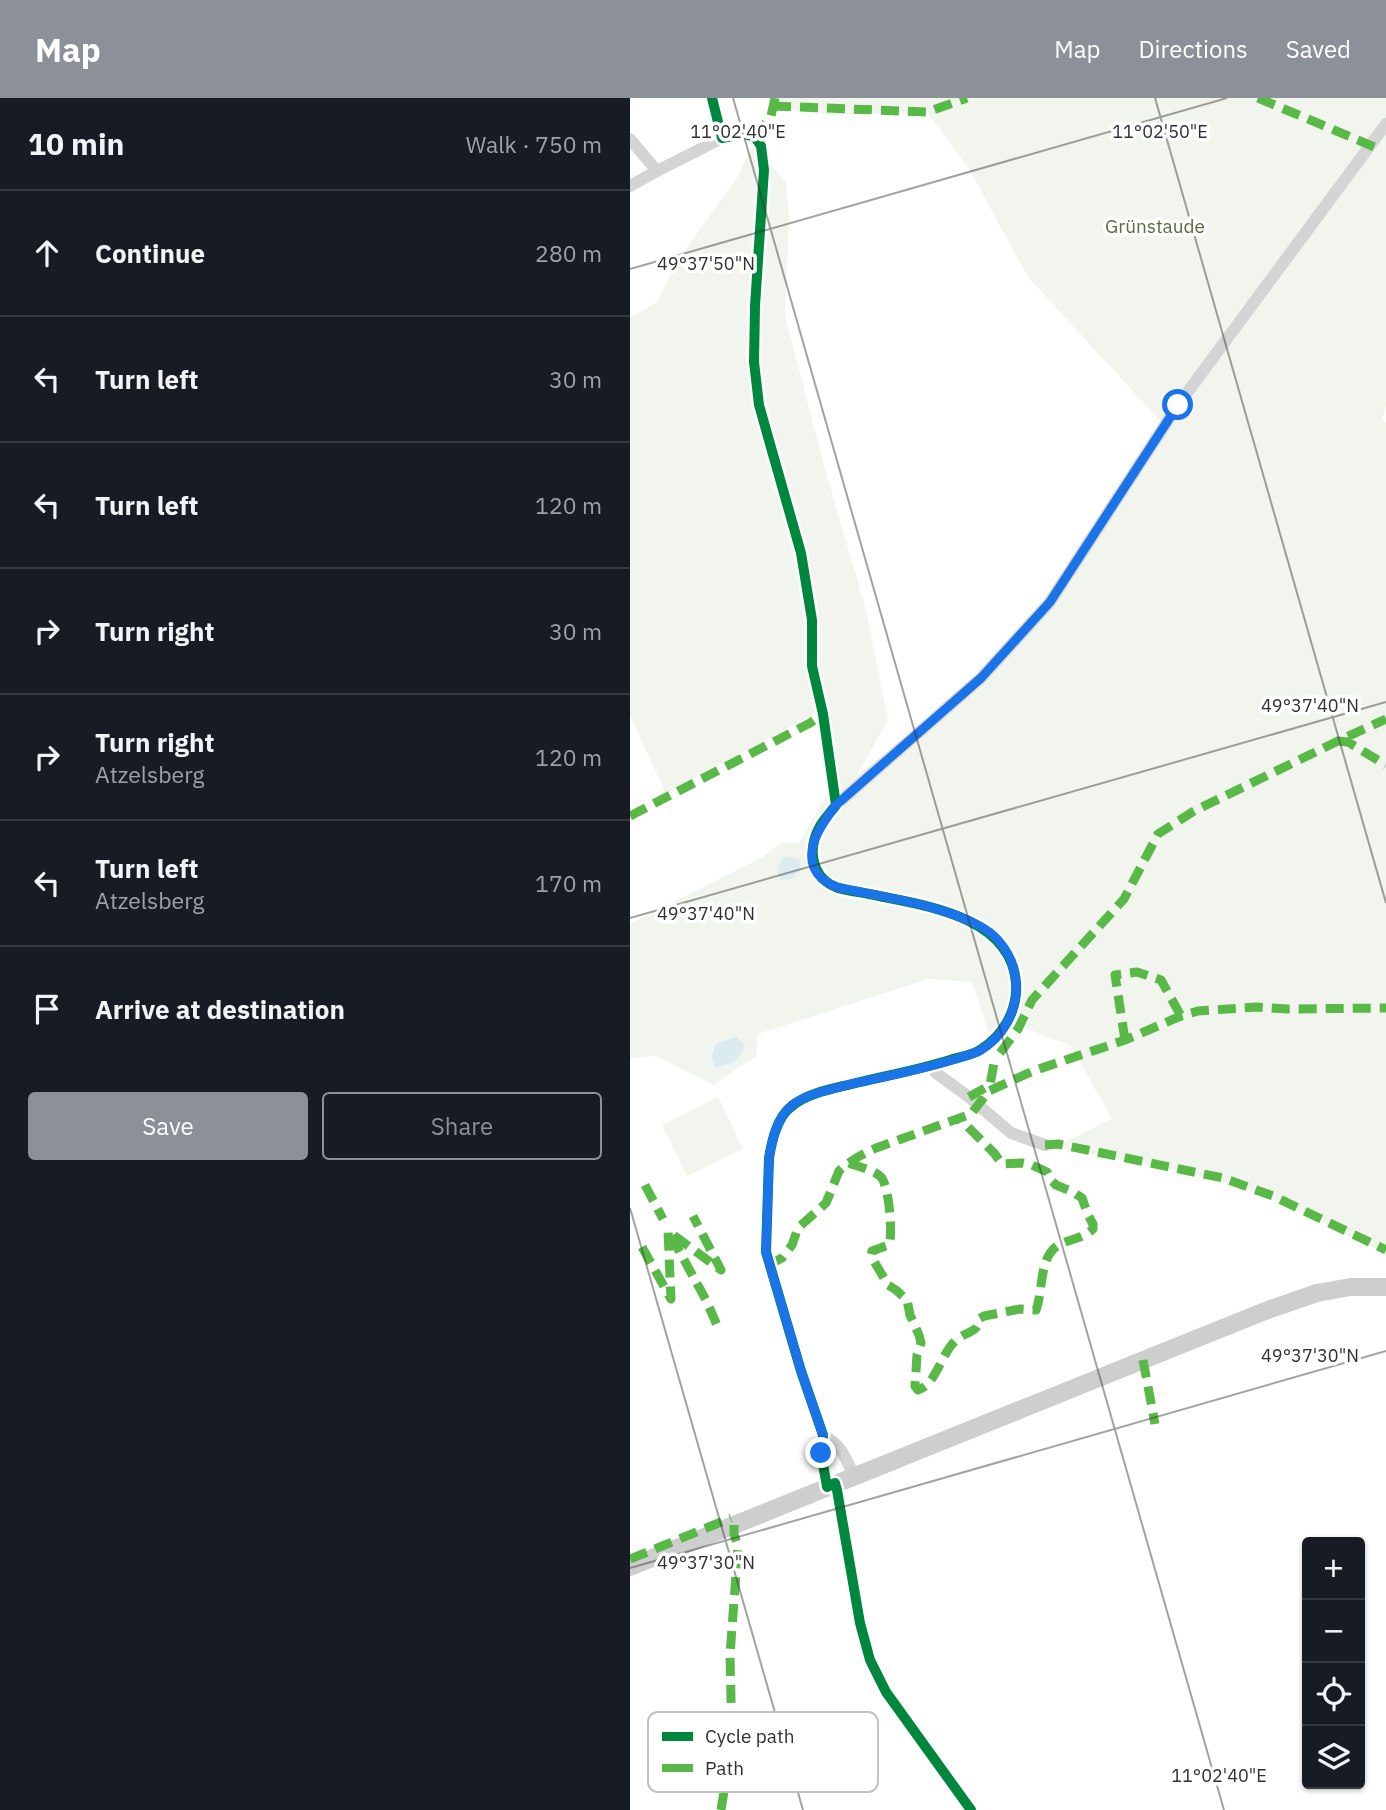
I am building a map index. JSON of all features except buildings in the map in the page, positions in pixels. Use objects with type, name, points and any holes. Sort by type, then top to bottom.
[{"type":"street","points":[[630,186],[722,138],[712,98]]},
{"type":"street","points":[[827,1487],[821,1453],[823,1435],[766,1252],[771,1145],[782,1116],[793,1105],[811,1095],[934,1065],[979,1051],[1000,1035],[1008,1021],[1016,997],[1016,984],[1011,960],[998,940],[986,930],[953,914],[837,887],[822,878],[814,865],[812,850],[819,828],[836,805],[981,678],[1050,602],[1178,405],[1386,124]]},
{"type":"street","points":[[630,139],[657,171]]},
{"type":"street","points":[[934,1065],[936,1073],[1011,1133],[1045,1145]]},
{"type":"street","points":[[630,1567],[1265,1311],[1317,1293],[1350,1287],[1386,1287]]},
{"type":"street","points":[[823,1435],[834,1441],[842,1450],[854,1476]]},
{"type":"green space","name":"Grünstaude","points":[[774,98],[1386,98],[1386,406],[1382,420],[1386,423],[1386,1254],[1295,1209],[1234,1184],[1055,1147],[1112,1119],[1071,1046],[1017,1025],[994,1049],[972,982],[928,979],[758,1034],[756,1056],[713,1085],[656,1056],[630,1058],[630,924],[761,858],[781,843],[799,843],[830,789],[823,709],[666,793],[630,716],[630,318],[657,302],[676,263],[736,179],[754,143],[786,183],[789,219],[785,316],[866,610],[888,720],[857,775],[981,678],[1050,602],[1162,423],[1028,277],[969,169],[927,112],[828,115],[773,106]]},
{"type":"green space","points":[[718,1097],[743,1149],[687,1176],[662,1125]]},
{"type":"shaded area","points":[[785,856],[799,859],[801,869],[791,879],[780,880],[777,867]]},
{"type":"shaded area","points":[[736,1037],[745,1045],[740,1055],[730,1064],[714,1067],[712,1056],[715,1044]]},
{"type":"marked path","points":[[755,137],[771,116],[775,98]]},
{"type":"marked path","points":[[773,106],[927,112],[967,98]]},
{"type":"marked path","points":[[1258,98],[1379,149]]},
{"type":"marked path","points":[[630,816],[823,714]]},
{"type":"marked path","points":[[1000,1053],[1018,1029],[1032,1000],[1124,899],[1158,834],[1194,811],[1386,719]]},
{"type":"marked path","points":[[1338,741],[1348,742],[1386,765]]},
{"type":"marked path","points":[[1125,1040],[1115,975],[1137,972],[1161,980],[1181,1016]]},
{"type":"marked path","points":[[768,1265],[782,1258],[792,1245],[798,1228],[826,1203],[839,1171],[847,1164],[876,1148],[971,1114],[989,1091],[1033,1071],[1125,1040],[1198,1011],[1256,1007],[1386,1008]]},
{"type":"marked path","points":[[969,1097],[990,1085],[994,1063]]},
{"type":"marked path","points":[[849,1163],[878,1175],[884,1182],[890,1221],[889,1245],[872,1251],[871,1256],[888,1285],[907,1300],[921,1343],[917,1355],[915,1386],[918,1390],[930,1381],[954,1342],[975,1329],[979,1319],[1020,1309],[1036,1310],[1044,1267],[1051,1251],[1093,1229],[1082,1198],[1056,1185],[1047,1172],[1032,1165],[1002,1164],[960,1119]]},
{"type":"marked path","points":[[1045,1145],[1058,1144],[1223,1178],[1273,1196],[1386,1250]]},
{"type":"marked path","points":[[645,1185],[663,1219]]},
{"type":"marked path","points":[[642,1247],[671,1299],[668,1231],[721,1270],[693,1216]]},
{"type":"marked path","points":[[671,1236],[720,1332]]},
{"type":"marked path","points":[[1143,1360],[1155,1424]]},
{"type":"marked path","points":[[630,1559],[731,1518]]},
{"type":"marked path","points":[[731,1712],[730,1655],[738,1547],[734,1525]]},
{"type":"marked path","points":[[721,1810],[724,1792]]},
{"type":"cycle path","points":[[712,98],[722,138],[744,134],[755,137],[761,146],[764,170],[754,362],[759,405],[801,553],[812,620],[812,666],[823,714],[836,805],[816,835],[814,862],[822,877],[838,888],[937,909],[981,928],[998,942],[1010,960],[1016,983],[1012,1012],[1002,1030],[977,1052],[805,1098],[783,1116],[769,1158],[766,1252],[823,1435],[821,1453],[827,1487],[835,1483],[837,1490],[860,1623],[870,1660],[886,1692],[971,1810]]},
{"type":"route","points":[[821,1453],[823,1435],[766,1252],[769,1158],[782,1116],[793,1105],[811,1095],[934,1065],[979,1051],[1000,1035],[1008,1021],[1016,997],[1016,984],[1014,968],[1007,953],[998,940],[986,930],[953,914],[837,887],[822,878],[814,865],[812,850],[819,828],[836,805],[981,678],[1050,602],[1178,405]]}]
